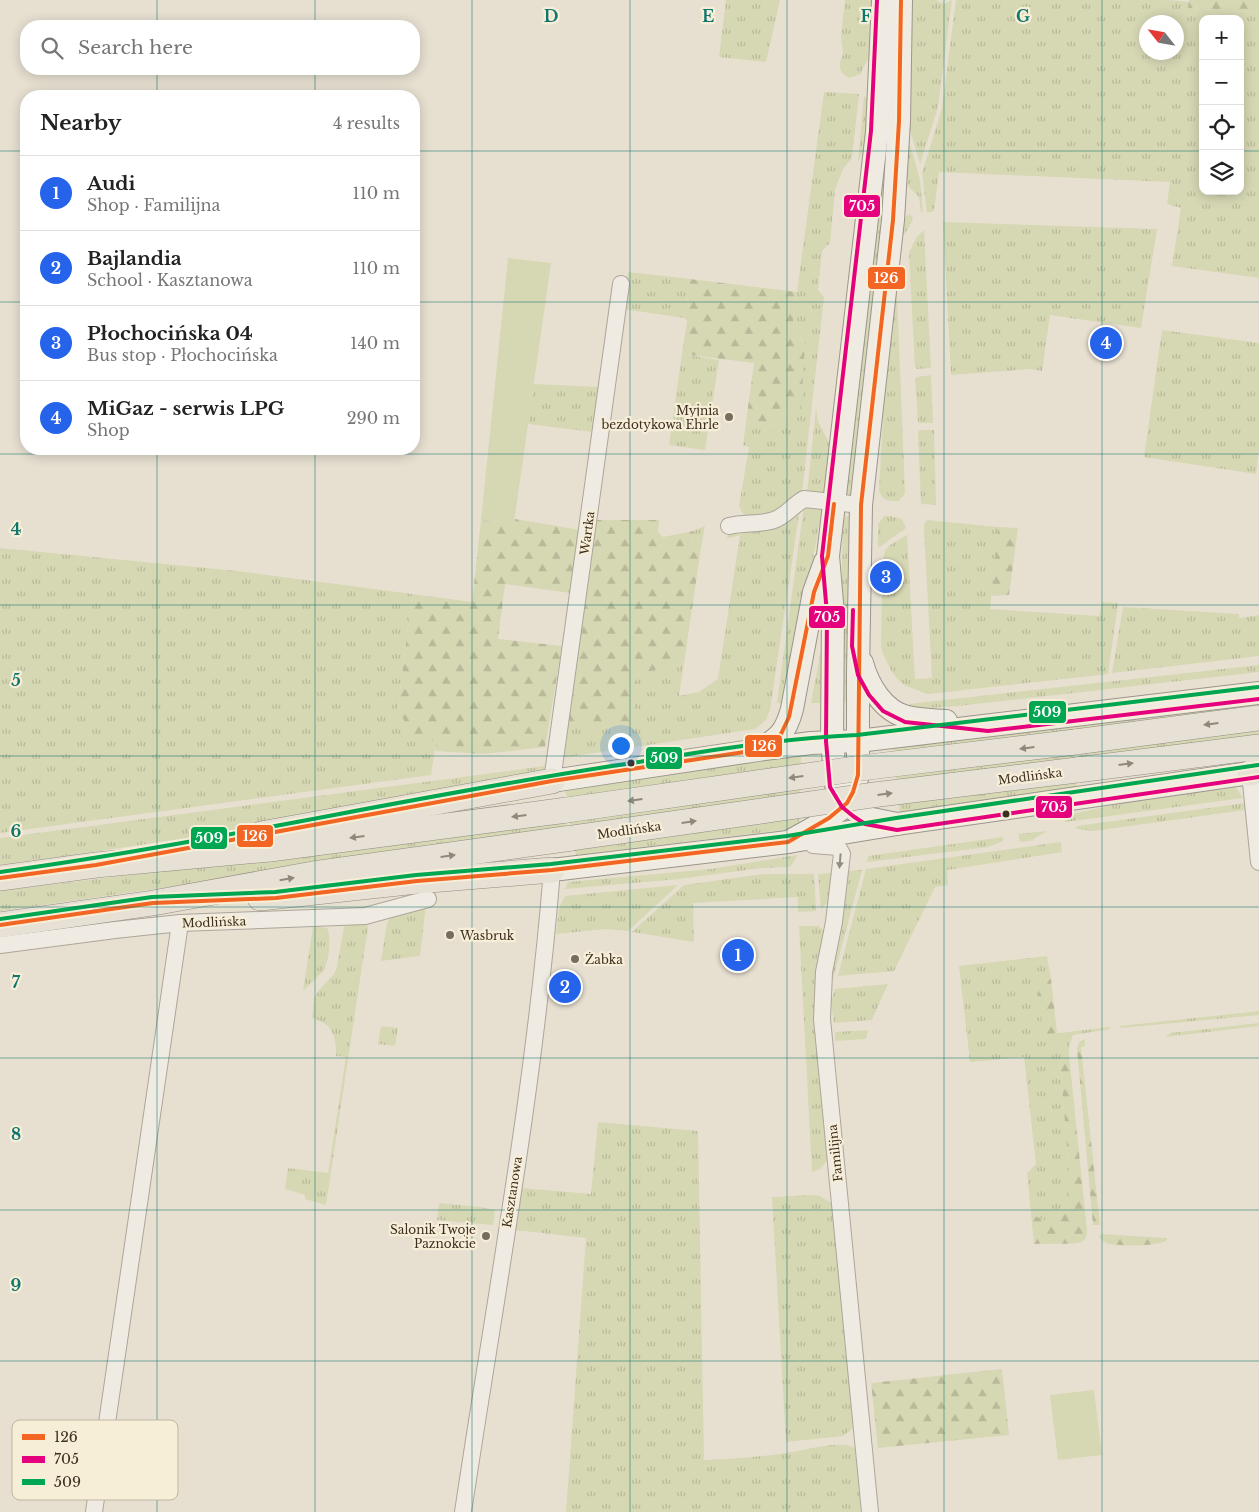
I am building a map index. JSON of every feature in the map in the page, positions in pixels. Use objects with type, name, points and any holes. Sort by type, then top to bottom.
[{"type":"main road","points":[[883,0],[877,132],[828,556],[833,614],[832,741],[836,785],[847,803],[867,818],[897,824]]},
{"type":"main road","points":[[788,842],[829,818],[847,803],[853,792],[858,775],[861,505],[893,220],[899,121],[901,0]]},
{"type":"main road","points":[[758,750],[777,740],[788,725],[814,592],[828,556]]},
{"type":"main road","points":[[858,646],[864,672],[874,692],[888,707],[906,716],[987,725]]},
{"type":"main road","points":[[96,865],[552,781],[758,750],[832,741],[858,741],[1259,693]]},
{"type":"main road","points":[[0,878],[96,865],[270,849],[567,810],[869,767],[1259,718]]},
{"type":"main road","name":"Modlińska","points":[[0,925],[153,903],[313,874],[873,795],[1259,748]]},
{"type":"main road","points":[[153,903],[276,898],[417,881],[552,870],[788,842],[897,824],[1254,772]]},
{"type":"street","name":"Wartka","points":[[552,781],[620,284]]},
{"type":"street","points":[[729,526],[740,523],[776,520],[804,499],[861,505]]},
{"type":"street","points":[[1254,772],[1259,862]]},
{"type":"street","name":"Familijna","points":[[788,842],[838,846],[842,854],[834,922],[824,972],[822,1019],[870,1512]]},
{"type":"street","name":"Kasztanowa","points":[[463,1512],[520,1144],[542,971],[552,870]]},
{"type":"street","name":"Modlińska","points":[[0,945],[180,923],[365,916],[428,899]]},
{"type":"street","points":[[107,1420],[180,923]]},
{"type":"green space","points":[[726,0],[780,0],[766,62],[719,57]]},
{"type":"green space","points":[[845,0],[873,0],[871,53],[861,74],[849,78],[842,73],[840,68],[843,54],[841,35]]},
{"type":"green space","points":[[909,0],[936,0],[944,4],[952,0],[938,107],[920,164],[910,130],[908,137],[920,180],[923,212],[921,212],[919,197],[907,185],[903,169]]},
{"type":"green space","points":[[956,0],[1169,0],[1189,2],[1189,8],[1259,13],[1259,278],[1172,266],[1181,208],[1167,204],[1170,182],[939,172],[934,211],[927,213],[922,173],[942,108]]},
{"type":"green space","points":[[1189,0],[1259,0],[1259,13],[1188,8]]},
{"type":"green space","points":[[824,92],[859,94],[852,158],[843,169],[835,189],[830,243],[822,251],[818,290],[824,297],[802,493],[774,511],[758,516],[750,516],[743,514],[739,506],[749,447],[743,445],[746,422],[778,425],[780,414],[788,413],[805,344],[796,331],[793,314]]},
{"type":"green space","points":[[864,96],[870,102],[866,146],[858,162]]},
{"type":"green space","points":[[886,125],[886,199],[851,497],[845,492]]},
{"type":"green space","points":[[910,214],[913,218],[912,221],[900,239],[902,221]]},
{"type":"green space","points":[[943,222],[1157,229],[1141,328],[1050,315],[1042,371],[1030,369],[951,375]]},
{"type":"green space","points":[[924,230],[931,368],[916,369],[909,253],[916,238]]},
{"type":"green space","points":[[508,258],[551,263],[514,523],[481,520]]},
{"type":"green space","points":[[628,272],[690,279],[685,318],[623,309]]},
{"type":"green space","points":[[690,279],[797,292],[793,320],[796,331],[805,344],[801,410],[780,414],[778,425],[746,422],[754,363],[682,354]]},
{"type":"green space","points":[[893,293],[897,294],[905,493],[899,501],[885,499],[879,491],[885,382]]},
{"type":"green space","points":[[1162,330],[1259,343],[1259,450],[1256,474],[1144,457]]},
{"type":"green space","points":[[682,354],[719,360],[705,450],[669,445]]},
{"type":"green space","points":[[931,375],[933,423],[919,423],[915,379]]},
{"type":"green space","points":[[534,384],[600,387],[593,432],[528,424]]},
{"type":"green space","points":[[816,408],[818,421],[830,445],[825,491],[807,493]]},
{"type":"green space","points":[[920,430],[934,430],[936,505],[921,504],[918,432]]},
{"type":"green space","points":[[804,506],[822,509],[787,704],[777,703]]},
{"type":"green space","points":[[800,508],[770,710],[766,720],[755,729],[561,758],[567,722],[599,729],[632,721],[638,674],[684,663],[679,696],[699,692],[718,679],[740,535],[726,539],[732,530]]},
{"type":"green space","points":[[846,516],[851,517],[849,702],[839,703],[843,520]]},
{"type":"green space","points":[[884,516],[902,519],[906,528],[878,548],[878,524]]},
{"type":"green space","points":[[515,519],[580,530],[571,593],[505,584],[498,639],[562,646],[545,747],[483,754],[435,751],[436,740],[423,741],[416,737],[406,725],[398,708],[412,594],[472,602],[481,520],[514,523]]},
{"type":"green space","points":[[595,520],[659,520],[658,532],[663,537],[693,531],[690,552],[701,548],[684,663],[638,674],[632,721],[599,729],[567,722]]},
{"type":"green space","points":[[927,520],[998,527],[990,609],[1099,616],[1102,602],[1118,603],[1108,674],[928,694],[906,686],[899,681],[892,672],[881,647],[882,584],[888,584],[889,569],[883,569],[884,555],[891,544],[907,535],[915,679],[932,678],[924,530],[924,524]]},
{"type":"green space","points":[[705,526],[701,548],[690,552],[693,531]]},
{"type":"green space","points":[[998,527],[1018,528],[1009,595],[991,596]]},
{"type":"green space","points":[[0,548],[237,571],[412,594],[398,708],[424,741],[436,740],[431,775],[0,833]]},
{"type":"green space","points":[[1123,607],[1239,614],[1239,618],[1259,615],[1259,656],[1112,673]]},
{"type":"green space","points":[[823,649],[824,703],[811,703],[821,650]]},
{"type":"green space","points":[[1259,665],[1259,672],[958,706],[928,708],[909,706],[909,704]]},
{"type":"green space","points":[[1239,706],[1238,709],[1070,731],[1077,789],[900,815],[892,747]]},
{"type":"green space","points":[[1259,727],[1259,737],[1080,761],[1079,752]]},
{"type":"green space","points":[[801,757],[799,828],[576,855],[565,788],[767,758]]},
{"type":"green space","points":[[546,766],[544,772],[341,812],[136,846],[0,865],[0,838]]},
{"type":"green space","points":[[1232,785],[1243,798],[1065,822],[1064,819],[1067,815],[1151,797]]},
{"type":"green space","points":[[1245,803],[1245,810],[1094,831],[1076,829],[1077,826]]},
{"type":"green space","points":[[565,821],[566,830],[0,911],[0,891]]},
{"type":"green space","points":[[1047,831],[1030,841],[1020,842],[1018,834]]},
{"type":"green space","points":[[1003,837],[1003,841],[988,847],[867,862],[868,856]]},
{"type":"green space","points":[[1061,842],[1062,852],[947,870],[948,885],[935,887],[894,971],[838,976],[866,869]]},
{"type":"green space","points":[[798,855],[790,867],[761,868],[679,879],[565,889],[568,882],[710,869]]},
{"type":"green space","points":[[862,870],[827,1002],[828,986],[841,929],[846,871]]},
{"type":"green space","points":[[833,873],[830,900],[821,909],[818,874]]},
{"type":"green space","points":[[763,874],[814,874],[816,911],[798,912],[798,897],[693,903],[694,942],[632,932],[684,885]]},
{"type":"green space","points":[[678,885],[628,931],[606,929],[556,934],[559,908],[565,896]]},
{"type":"green space","points":[[426,905],[420,956],[381,961],[387,923],[391,917]]},
{"type":"green space","points":[[347,924],[366,924],[368,927],[326,1205],[305,1199],[305,1195],[285,1189],[288,1168],[328,1173],[346,1057],[336,1056],[334,1036],[329,1027],[319,1020],[312,1018],[314,998],[334,974],[337,967],[344,927]]},
{"type":"green space","points":[[313,926],[327,928],[329,932],[328,956],[323,971],[303,991]]},
{"type":"green space","points":[[799,926],[818,926],[828,933],[815,995],[815,1013],[828,1160],[820,1169],[812,1172]]},
{"type":"green space","points":[[1047,956],[1051,979],[1043,981],[1043,1035],[1110,1027],[1110,1029],[1073,1035],[1069,1046],[1069,1055],[1060,1059],[1070,1189],[1054,1225],[1031,1214],[1027,1173],[1036,1164],[1024,1057],[970,1062],[959,966]]},
{"type":"green space","points":[[1051,979],[1057,1033],[1043,1035],[1038,987],[1043,981]]},
{"type":"green space","points":[[888,984],[872,1020],[834,1023],[831,1002],[835,989]]},
{"type":"green space","points":[[1259,1011],[1259,1015],[1121,1028],[1120,1026]]},
{"type":"green space","points":[[1259,1023],[1259,1026],[1166,1037],[1170,1033]]},
{"type":"green space","points":[[381,1026],[398,1028],[395,1046],[378,1044]]},
{"type":"green space","points":[[868,1030],[866,1039],[835,1041],[835,1032]]},
{"type":"green space","points":[[1085,1039],[1085,1046],[1081,1047],[1100,1225],[1093,1225],[1077,1049],[1079,1042]]},
{"type":"green space","points":[[1069,1055],[1087,1234],[1083,1241],[1079,1243],[1034,1244],[1031,1214],[1054,1225],[1070,1189],[1060,1059]]},
{"type":"green space","points":[[598,1122],[698,1131],[704,1460],[766,1456],[831,1445],[855,1448],[861,1512],[566,1512],[586,1238],[516,1230],[522,1188],[591,1194]]},
{"type":"green space","points":[[820,1196],[833,1204],[853,1428],[843,1436],[786,1442],[772,1197]]},
{"type":"green space","points":[[439,1203],[495,1210],[493,1225],[437,1220]]},
{"type":"green space","points":[[1101,1234],[1167,1238],[1167,1240],[1148,1245],[1114,1245],[1108,1244],[1099,1237]]},
{"type":"green space","points":[[1002,1369],[1009,1435],[878,1448],[871,1383]]},
{"type":"green space","points":[[1094,1390],[1102,1455],[1058,1460],[1050,1395]]},
{"type":"transit line","name":"705","points":[[877,0],[871,131],[822,556],[827,614],[826,741],[830,787],[842,807],[865,824],[897,830],[1259,777]]},
{"type":"transit line","name":"126","points":[[0,925],[153,903],[276,898],[417,881],[552,870],[788,842],[829,818],[847,803],[853,792],[858,775],[861,505],[893,220],[899,121],[901,0]]},
{"type":"transit line","name":"126","points":[[0,878],[96,865],[552,781],[758,750],[781,734],[789,717],[814,592],[828,556],[834,504]]},
{"type":"transit line","name":"705","points":[[853,610],[852,646],[858,675],[869,695],[883,711],[905,722],[988,731],[1259,699]]},
{"type":"transit line","name":"509","points":[[0,872],[159,847],[553,775],[716,750],[1258,687]]},
{"type":"transit line","name":"509","points":[[0,919],[152,897],[275,892],[416,875],[551,864],[787,836],[896,818],[1258,765]]},
{"type":"place","name":"MiGaz - serwis LPG","points":[[1106,343]]},
{"type":"place","name":"Myjnia bezdotykowa Ehrle","points":[[729,417]]},
{"type":"place","name":"Płochocińska 04","points":[[886,577]]},
{"type":"place","name":"Wasbruk","points":[[450,935]]},
{"type":"place","name":"Audi","points":[[738,955]]},
{"type":"place","name":"Żabka","points":[[575,959]]},
{"type":"place","name":"Bajlandia","points":[[565,987]]},
{"type":"place","name":"Salonik Twoje Paznokcie","points":[[486,1236]]}]
